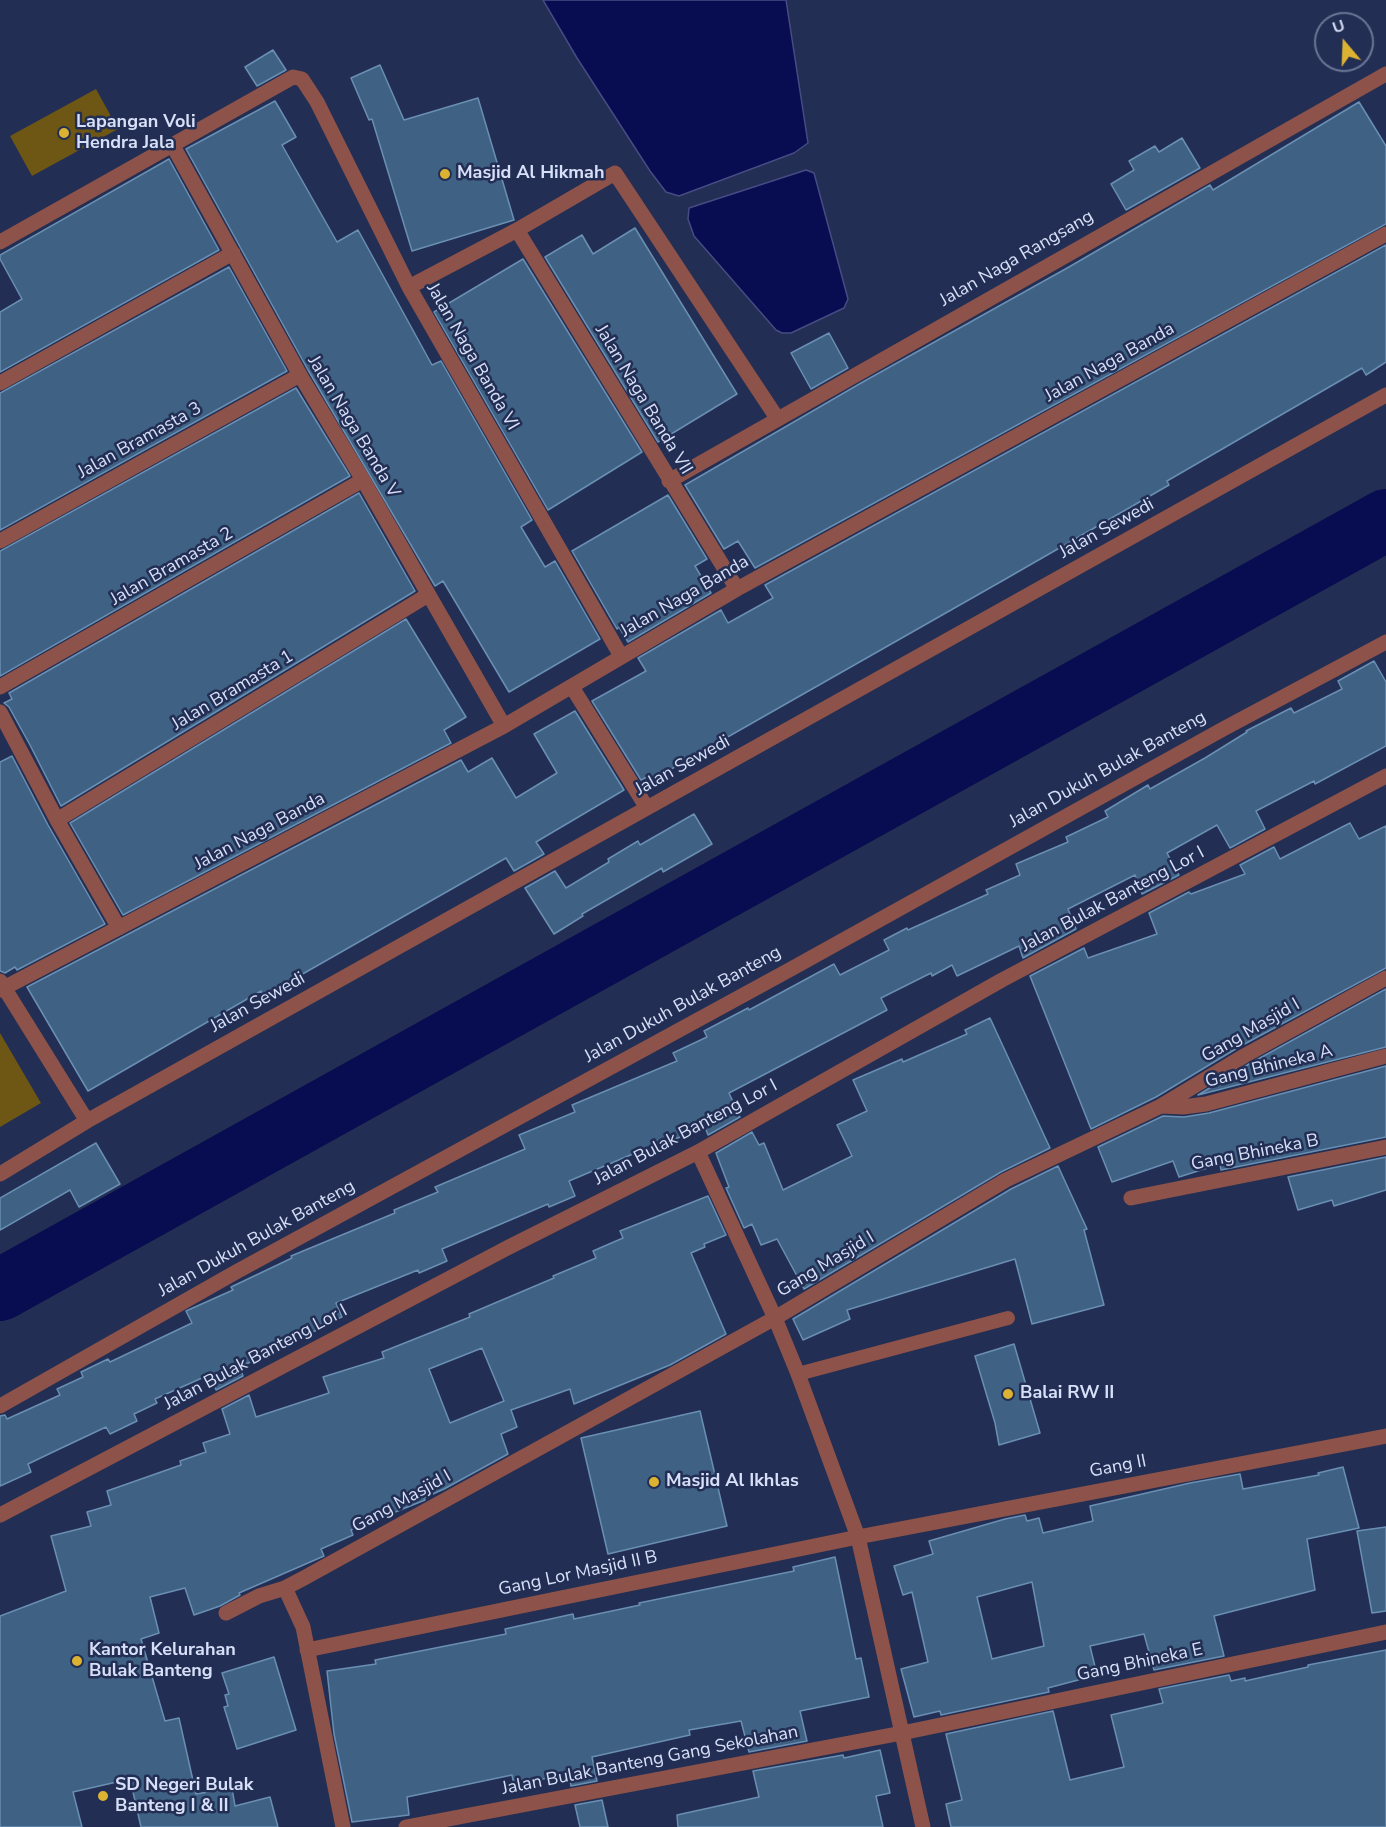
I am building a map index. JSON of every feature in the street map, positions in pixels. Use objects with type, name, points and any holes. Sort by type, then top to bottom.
[{"type":"street","name":"Jalan Naga Rangsang","points":[[669,481],[1386,74]]},
{"type":"street","name":"Jalan Naga Banda VI","points":[[173,146],[293,77],[303,80],[317,102],[409,287],[621,656]]},
{"type":"street","points":[[0,242],[173,146]]},
{"type":"street","name":"Jalan Naga Banda V","points":[[173,146],[300,375],[504,726]]},
{"type":"street","points":[[409,287],[517,230],[615,173],[777,418]]},
{"type":"street","name":"Jalan Naga Banda VII","points":[[517,230],[737,589]]},
{"type":"street","name":"Jalan Naga Banda","points":[[1,986],[118,928],[504,726],[737,589],[1386,234]]},
{"type":"street","points":[[0,383],[233,253]]},
{"type":"street","name":"Jalan Bramasta 3","points":[[0,541],[300,375]]},
{"type":"street","name":"Jalan Sewedi","points":[[0,1174],[87,1121],[1386,395]]},
{"type":"street","name":"Jalan Bramasta 2","points":[[0,687],[363,480]]},
{"type":"street","name":"Jalan Bramasta 1","points":[[57,820],[428,595]]},
{"type":"street","name":"Jalan Dukuh Bulak Banteng","points":[[0,1406],[236,1272],[791,969],[1225,728],[1386,642]]},
{"type":"street","points":[[572,687],[647,808]]},
{"type":"street","points":[[0,712],[118,928]]},
{"type":"street","name":"Jalan Bulak Banteng Lor I","points":[[0,1515],[509,1247],[698,1152],[1002,980],[1386,776]]},
{"type":"street","name":"Gang Masjid I","points":[[226,1613],[259,1596],[285,1588],[775,1318],[1006,1180],[1161,1106],[1244,1056],[1386,978]]},
{"type":"street","points":[[1,986],[87,1121]]},
{"type":"street","name":"Gang Bhineka A","points":[[1161,1106],[1183,1107],[1206,1104],[1386,1056]]},
{"type":"street","name":"Gang Bhineka B","points":[[1131,1198],[1386,1147]]},
{"type":"street","points":[[698,1152],[775,1318],[858,1537],[923,1827]]},
{"type":"street","name":"Gang II","points":[[858,1537],[1386,1436]]},
{"type":"street","name":"Gang Lor Masjid II B","points":[[307,1650],[858,1537]]},
{"type":"street","points":[[285,1588],[303,1627],[343,1827]]},
{"type":"street","name":"Gang Bhineka E","points":[[902,1732],[1386,1632]]},
{"type":"street","name":"Jalan Bulak Banteng Gang Sekolahan","points":[[406,1827],[902,1732]]},
{"type":"lane","points":[[798,1374],[1008,1318]]},
{"type":"shaded area","points":[[543,0],[786,0],[808,143],[794,153],[679,196],[666,192],[577,58]]},
{"type":"shaded area","name":"Lapangan Voli Hendra Jala","points":[[96,89],[118,129],[32,176],[10,136]]},
{"type":"shaded area","points":[[806,170],[814,173],[848,299],[844,308],[791,333],[782,333],[776,330],[694,236],[688,219],[689,208]]},
{"type":"shaded area","points":[[0,1033],[41,1103],[0,1127]]},
{"type":"building","points":[[273,50],[286,70],[257,86],[245,67]]},
{"type":"building","name":"Masjid Al Hikmah","points":[[380,65],[404,120],[478,98],[514,220],[412,251],[372,119],[369,120],[351,78]]},
{"type":"building","points":[[275,101],[296,137],[282,145],[337,242],[358,230],[432,365],[441,361],[532,520],[521,527],[545,567],[555,561],[600,639],[509,692],[443,581],[435,586],[308,370],[186,149]]},
{"type":"building","points":[[1359,102],[1386,146],[1386,224],[755,568],[738,541],[724,549],[685,485],[1210,185],[1213,190]]},
{"type":"building","points":[[1182,138],[1200,168],[1126,210],[1111,184],[1134,170],[1129,161],[1155,146],[1159,152]]},
{"type":"building","points":[[169,159],[219,250],[0,372],[0,312],[22,299],[0,255]]},
{"type":"building","points":[[635,228],[737,394],[658,442],[545,257],[582,235],[593,254]]},
{"type":"building","points":[[1386,245],[1386,362],[1366,375],[1362,368],[1167,481],[1169,485],[1002,581],[652,780],[649,776],[641,780],[592,701],[646,671],[638,658],[721,610],[728,623],[773,598],[765,585]]},
{"type":"building","points":[[523,259],[642,452],[548,510],[434,312]]},
{"type":"building","points":[[229,267],[287,371],[0,530],[0,393]]},
{"type":"building","points":[[829,333],[848,368],[811,389],[791,353]]},
{"type":"building","points":[[296,388],[350,476],[0,676],[0,551]]},
{"type":"building","points":[[359,493],[415,591],[61,806],[9,707],[4,703],[12,699],[9,693]]},
{"type":"building","points":[[668,495],[707,559],[695,566],[711,593],[628,642],[619,627],[617,629],[572,551]]},
{"type":"building","points":[[406,619],[466,717],[444,730],[451,743],[123,915],[70,823]]},
{"type":"building","points":[[1374,661],[1386,682],[1386,746],[1315,784],[1314,781],[1256,811],[1265,829],[1230,848],[1217,825],[1167,853],[1179,875],[1142,894],[1135,875],[1068,909],[1076,929],[1023,958],[1019,946],[957,976],[952,965],[881,998],[887,1010],[729,1093],[740,1117],[708,1135],[705,1127],[648,1150],[647,1148],[569,1181],[575,1196],[549,1207],[548,1204],[442,1249],[447,1261],[419,1273],[418,1270],[336,1303],[342,1317],[316,1327],[317,1330],[240,1367],[243,1376],[216,1390],[211,1374],[155,1399],[157,1403],[134,1414],[137,1421],[110,1434],[106,1427],[53,1452],[28,1464],[31,1472],[0,1486],[0,1416],[5,1415],[7,1419],[60,1395],[57,1389],[83,1377],[81,1372],[108,1359],[110,1362],[192,1323],[186,1311],[233,1290],[231,1287],[292,1258],[291,1256],[395,1213],[394,1210],[438,1192],[435,1187],[525,1149],[519,1135],[575,1112],[572,1105],[677,1061],[673,1053],[707,1037],[704,1031],[748,1008],[749,1010],[834,964],[840,975],[889,950],[884,940],[988,894],[986,890],[1020,875],[1016,864],[1068,842],[1066,837],[1108,817],[1105,811],[1148,785],[1150,789],[1205,758],[1246,731],[1291,708],[1294,713],[1342,689],[1338,681]]},
{"type":"building","points":[[575,711],[624,790],[536,842],[544,854],[514,871],[506,858],[264,996],[261,991],[88,1091],[27,987],[461,760],[468,772],[492,758],[516,798],[557,773],[534,734]]},
{"type":"building","points":[[12,756],[48,825],[105,924],[17,970],[15,967],[5,973],[0,971],[0,762]]},
{"type":"building","points":[[694,814],[712,844],[663,872],[662,868],[582,914],[583,916],[554,934],[525,888],[555,871],[566,888],[638,841],[640,845]]},
{"type":"building","points":[[1350,823],[1359,839],[1386,826],[1386,968],[1239,1047],[1156,1097],[1091,1129],[1030,976],[1084,948],[1088,958],[1157,934],[1149,913],[1189,892],[1191,894],[1245,874],[1240,865],[1274,847],[1280,859]]},
{"type":"building","points":[[1386,989],[1386,1047],[1198,1095],[1249,1064]]},
{"type":"building","points":[[990,1018],[1050,1148],[1001,1172],[804,1289],[777,1239],[761,1245],[752,1224],[744,1228],[726,1188],[729,1187],[716,1153],[752,1132],[759,1145],[764,1143],[783,1190],[852,1156],[837,1125],[867,1111],[853,1080],[902,1059],[903,1062],[967,1034],[965,1030]]},
{"type":"building","points":[[1386,1066],[1386,1137],[1221,1170],[1220,1164],[1179,1177],[1173,1161],[1112,1182],[1098,1147],[1163,1116],[1184,1117],[1209,1113]]},
{"type":"building","points":[[96,1143],[120,1184],[79,1207],[70,1190],[0,1230],[0,1198]]},
{"type":"building","points":[[1386,1157],[1386,1190],[1334,1206],[1332,1200],[1298,1210],[1288,1177]]},
{"type":"building","points":[[1058,1166],[1087,1229],[1084,1230],[1104,1305],[1032,1324],[1015,1259],[847,1310],[850,1319],[803,1340],[793,1319],[1011,1189]]},
{"type":"building","points":[[708,1196],[726,1235],[704,1244],[705,1247],[691,1253],[726,1334],[670,1365],[574,1404],[570,1389],[511,1410],[517,1427],[501,1434],[508,1454],[424,1498],[425,1500],[351,1530],[353,1535],[321,1549],[324,1556],[239,1593],[240,1595],[220,1606],[194,1615],[185,1588],[150,1597],[159,1633],[141,1639],[165,1721],[179,1718],[196,1794],[232,1788],[235,1806],[270,1797],[278,1827],[141,1827],[130,1779],[73,1792],[82,1827],[0,1827],[0,1616],[66,1591],[51,1536],[91,1526],[87,1512],[111,1505],[107,1491],[181,1465],[180,1461],[206,1452],[203,1443],[230,1434],[222,1409],[249,1395],[256,1417],[329,1393],[323,1377],[384,1358],[382,1352],[470,1317],[469,1314],[596,1258],[593,1251],[623,1238],[620,1231]],"holes":[[[482,1348],[504,1401],[450,1423],[429,1369]]]},
{"type":"building","name":"Balai RW II","points":[[1014,1344],[1040,1433],[999,1445],[995,1423],[975,1356]]},
{"type":"building","name":"Masjid Al Ikhlas","points":[[700,1411],[727,1526],[608,1554],[581,1438]]},
{"type":"building","points":[[1343,1467],[1359,1528],[1307,1539],[1315,1590],[1214,1616],[1224,1656],[1154,1670],[1144,1634],[1090,1646],[1097,1675],[1048,1688],[1049,1692],[941,1715],[940,1711],[914,1717],[901,1669],[928,1662],[912,1592],[903,1595],[894,1566],[933,1554],[929,1541],[1025,1515],[1027,1521],[1039,1518],[1043,1533],[1093,1521],[1090,1506],[1240,1474],[1243,1489],[1319,1475],[1318,1473]],"holes":[[[1032,1582],[1044,1646],[992,1659],[977,1597]]]},
{"type":"building","points":[[1386,1527],[1386,1611],[1372,1613],[1357,1531]]},
{"type":"building","points":[[835,1557],[856,1659],[861,1658],[869,1697],[800,1711],[807,1741],[749,1752],[741,1721],[689,1730],[690,1735],[592,1757],[597,1781],[571,1786],[569,1775],[562,1775],[514,1785],[512,1775],[407,1797],[409,1815],[352,1822],[334,1734],[327,1671],[376,1664],[375,1660],[506,1634],[505,1629],[573,1614],[574,1619],[794,1571],[793,1567]]},
{"type":"building","points":[[1386,1650],[1386,1827],[951,1827],[946,1804],[962,1800],[946,1734],[1053,1711],[1070,1780],[1124,1767],[1111,1715],[1163,1703],[1159,1689],[1229,1675],[1231,1681],[1245,1678],[1245,1681],[1308,1667],[1308,1665]]},
{"type":"building","points":[[274,1657],[296,1730],[237,1749],[224,1707],[228,1706],[225,1695],[229,1694],[222,1673]]},
{"type":"building","points":[[880,1750],[890,1793],[876,1796],[883,1827],[678,1827],[677,1815],[759,1797],[753,1771],[843,1755],[844,1758]]},
{"type":"building","points":[[602,1800],[608,1827],[580,1827],[575,1805]]},
{"type":"waterway","points":[[0,1290],[1386,520]]},
{"type":"place","name":"Lapangan Voli Hendra Jala","points":[[64,133]]},
{"type":"place","name":"Masjid Al Hikmah","points":[[445,174]]},
{"type":"place","name":"Balai RW II","points":[[1008,1394]]},
{"type":"place","name":"Masjid Al Ikhlas","points":[[654,1482]]},
{"type":"place","name":"Kantor Kelurahan Bulak Banteng","points":[[77,1661]]},
{"type":"place","name":"SD Negeri Bulak Banteng I & II","points":[[103,1796]]}]
